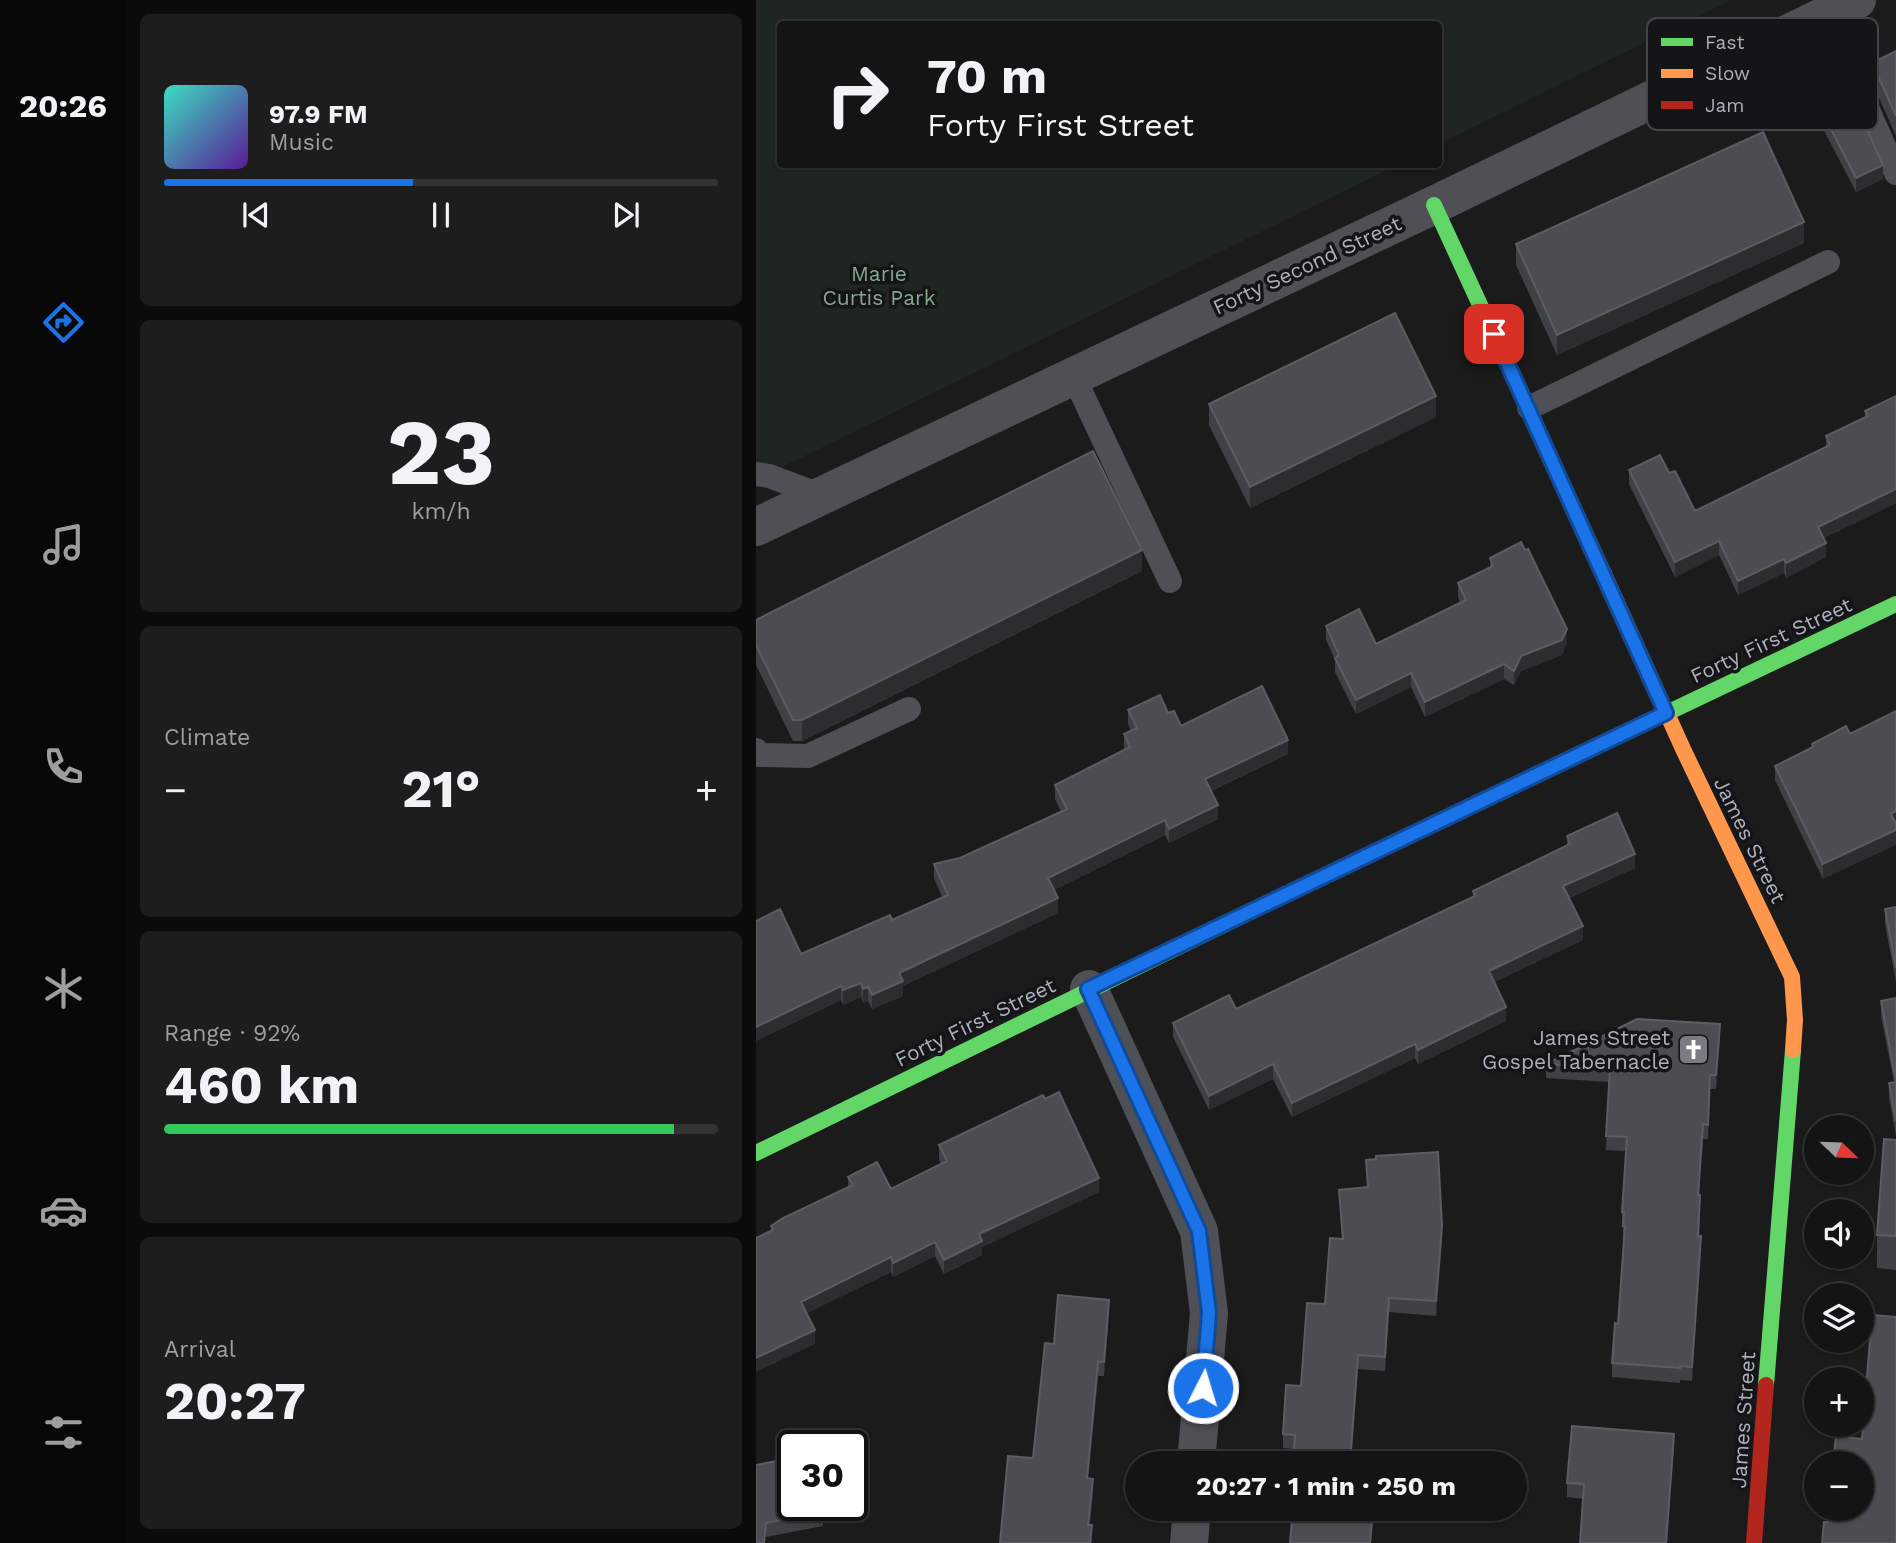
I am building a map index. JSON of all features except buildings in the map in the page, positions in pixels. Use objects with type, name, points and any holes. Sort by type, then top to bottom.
[{"type":"street","name":"Forty Second Street","points":[[1820,18],[1841,8]]},
{"type":"street","name":"Forty Second Street","points":[[756,527],[1647,102]]},
{"type":"street","name":"James Street","points":[[1434,205],[1666,713],[1792,977],[1795,1020],[1755,1543]]},
{"type":"street","name":"Forty First Street","points":[[756,1153],[1088,989],[1896,604]]},
{"type":"street","points":[[1088,989],[1199,1231],[1209,1313],[1197,1451]]},
{"type":"street","points":[[1189,1543],[1191,1521]]},
{"type":"lane","points":[[1878,119],[1896,173]]},
{"type":"lane","points":[[1529,408],[1828,262]]},
{"type":"lane","points":[[1074,377],[1170,581]]},
{"type":"lane","points":[[756,474],[820,495]]},
{"type":"lane","points":[[756,750],[758,755],[808,756],[909,709]]},
{"type":"green space","name":"Marie Curtis Park","points":[[756,0],[1731,0],[1694,18],[1647,18],[1647,41],[1442,143],[1442,21],[777,21],[777,168],[1391,168],[756,480]]},
{"type":"traffic: fast","points":[[1434,205],[1604,574]]},
{"type":"traffic: fast","points":[[1564,762],[1896,604]]},
{"type":"traffic: fast","points":[[756,1153],[1252,911]]},
{"type":"traffic: fast","points":[[1766,1385],[1793,1050]]},
{"type":"traffic: slow","points":[[1604,574],[1683,749],[1792,977],[1795,1020],[1793,1050]]},
{"type":"traffic: jam","points":[[1252,911],[1564,762]]},
{"type":"traffic: jam","points":[[1754,1543],[1766,1385]]},
{"type":"place","name":"James Street Gospel Tabernacle","points":[[1693,1049]]},
{"type":"route","points":[[1203,1388],[1209,1313],[1199,1231],[1088,989],[1666,713],[1494,334]]}]
